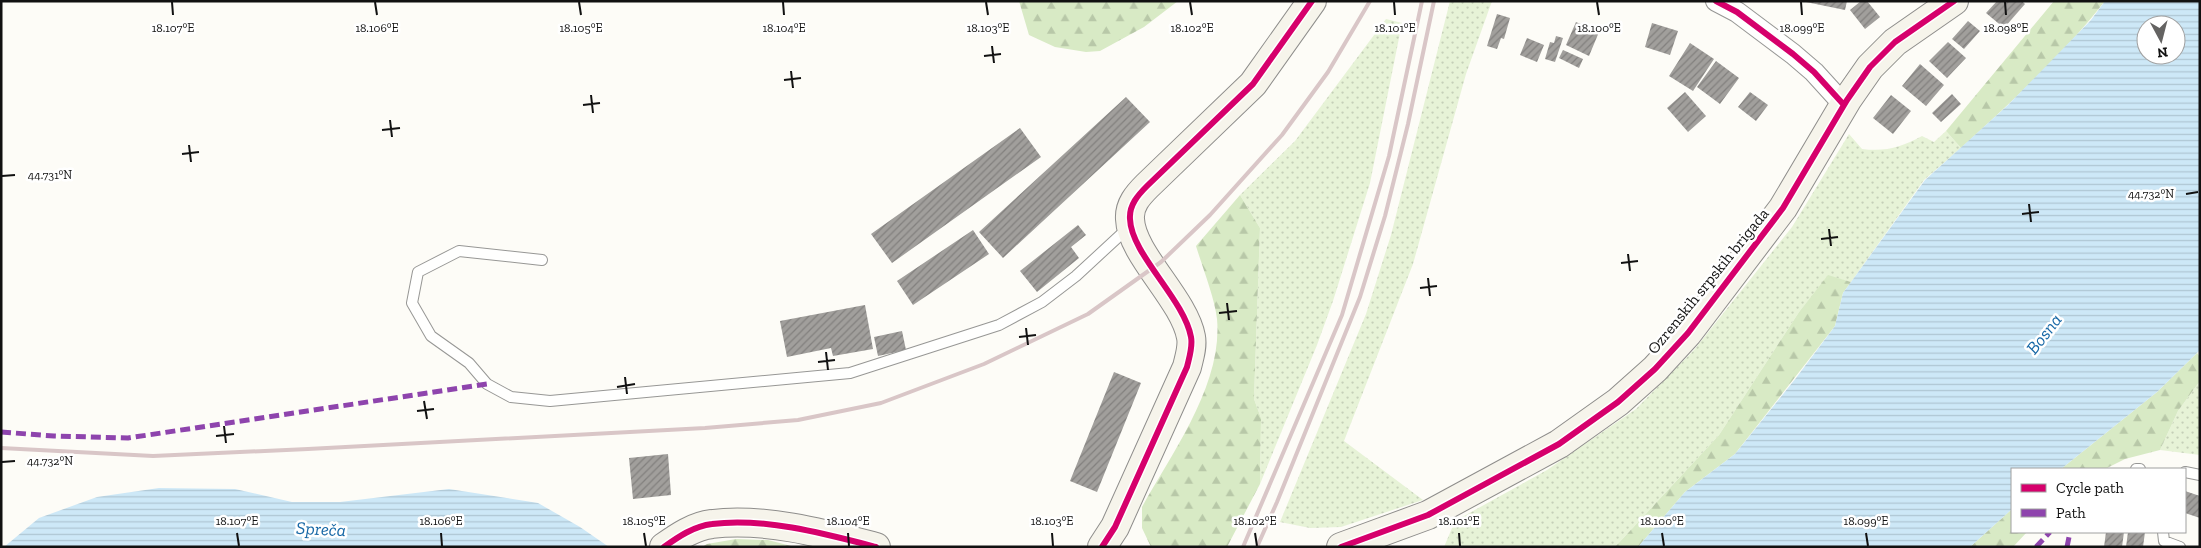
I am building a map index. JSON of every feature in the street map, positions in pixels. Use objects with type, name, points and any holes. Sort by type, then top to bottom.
[{"type":"main road","points":[[1113,540],[1187,368],[1191,338],[1168,289],[1140,248],[1130,226],[1129,217],[1137,196],[1253,84],[1312,1]]},
{"type":"main road","name":"Ozrenskih srpskih brigada","points":[[1341,547],[1428,515],[1560,444],[1618,402],[1656,368],[1688,333],[1778,216],[1844,105],[1870,67],[1895,42],[1954,1]]},
{"type":"main road","points":[[664,547],[681,534],[711,524],[758,524],[816,531],[876,547]]},
{"type":"street","points":[[1716,1],[1737,12],[1793,54],[1814,72],[1844,105]]},
{"type":"lane","points":[[542,260],[459,251],[418,272],[412,303],[431,336],[469,363],[487,384],[511,397],[550,401],[850,373],[999,326],[1042,302],[1076,276],[1130,226]]},
{"type":"lane","points":[[2186,472],[2200,474]]},
{"type":"lane","points":[[2163,533],[2164,541],[2180,547]]},
{"type":"green space","points":[[1019,1],[1178,1],[1144,27],[1100,51],[1086,52],[1055,47],[1029,35]]},
{"type":"green space","points":[[1450,1],[1492,1],[1466,74],[1413,264],[1344,441],[1423,500],[1341,527],[1310,528],[1280,522],[1366,314],[1391,235]]},
{"type":"green space","points":[[2054,1],[2105,1],[2054,59],[1961,148],[1946,131]]},
{"type":"green space","points":[[1386,19],[1402,23],[1370,183],[1333,301],[1317,345],[1260,484],[1261,418],[1254,399],[1260,228],[1240,195],[1295,141]]},
{"type":"green space","points":[[1946,131],[1961,148],[1924,180],[1851,282],[1828,276],[1799,312],[1719,435],[1615,547],[1444,547],[1455,521],[1547,470],[1636,409],[1694,350],[1792,227],[1849,134],[1862,149],[1879,150],[1900,146],[1922,136],[1934,142]]},
{"type":"green space","points":[[1240,195],[1260,228],[1254,399],[1261,418],[1260,484],[1227,547],[1151,547],[1142,528],[1142,507],[1193,417],[1204,393],[1217,344],[1216,311],[1196,246]]},
{"type":"green space","points":[[1828,275],[1851,282],[1843,293],[1835,326],[1735,454],[1685,492],[1638,547],[1615,547],[1719,435],[1799,312]]},
{"type":"green space","points":[[2197,353],[2200,357],[2200,381],[2178,411],[2160,450],[2125,459],[2107,468],[2062,468],[2157,392]]},
{"type":"green space","points":[[2200,381],[2200,455],[2160,450],[2178,411]]},
{"type":"green space","points":[[2011,510],[2011,533],[2026,533],[2013,547],[1970,547]]},
{"type":"green space","points":[[736,539],[768,540],[795,547],[702,547],[707,544]]},
{"type":"water","name":"Bosna","points":[[2105,1],[2200,1],[2200,350],[2157,392],[2062,468],[2011,468],[2011,510],[1970,547],[1638,547],[1685,492],[1735,454],[1796,378],[1835,326],[1843,293],[1925,180],[2008,105],[2091,20]]},
{"type":"water","name":"Spreča","points":[[159,488],[235,489],[292,502],[340,502],[449,489],[538,503],[580,527],[609,547],[4,547],[39,518],[97,497]]},
{"type":"building","points":[[1801,1],[1847,1],[1845,10]]},
{"type":"building","points":[[1861,1],[1867,1],[1880,17],[1865,29],[1850,10]]},
{"type":"building","points":[[1997,1],[2022,1],[2025,4],[2004,28],[1986,13]]},
{"type":"building","points":[[1497,14],[1510,18],[1504,39],[1501,38],[1497,49],[1487,46]]},
{"type":"building","points":[[1968,21],[1980,31],[1964,49],[1952,39]]},
{"type":"building","points":[[1576,22],[1599,32],[1589,56],[1566,45]]},
{"type":"building","points":[[1652,23],[1678,31],[1670,55],[1645,47]]},
{"type":"building","points":[[1556,36],[1563,38],[1555,62],[1545,59],[1550,42],[1554,43]]},
{"type":"building","points":[[1527,38],[1544,45],[1537,62],[1520,55]]},
{"type":"building","points":[[1948,42],[1966,58],[1947,78],[1929,61]]},
{"type":"building","points":[[1690,43],[1714,59],[1693,91],[1669,76]]},
{"type":"building","points":[[1563,50],[1583,59],[1579,68],[1559,58]]},
{"type":"building","points":[[1716,61],[1739,78],[1720,104],[1697,87]]},
{"type":"building","points":[[1920,64],[1944,85],[1926,106],[1902,86]]},
{"type":"building","points":[[1685,92],[1706,116],[1688,132],[1667,108]]},
{"type":"building","points":[[1750,92],[1768,105],[1756,121],[1738,107]]},
{"type":"building","points":[[1952,94],[1961,104],[1941,122],[1932,113]]},
{"type":"building","points":[[1891,95],[1911,111],[1893,134],[1873,118]]},
{"type":"building","points":[[1126,97],[1150,122],[1003,258],[979,232]]},
{"type":"building","points":[[1020,128],[1041,157],[892,263],[871,234]]},
{"type":"building","points":[[1078,225],[1086,235],[1071,247],[1079,258],[1037,292],[1020,271]]},
{"type":"building","points":[[973,230],[989,254],[913,305],[897,281]]},
{"type":"building","points":[[865,305],[873,349],[833,356],[831,348],[787,357],[780,321]]},
{"type":"building","points":[[902,331],[906,350],[878,356],[874,337]]},
{"type":"building","points":[[1114,372],[1141,383],[1097,492],[1070,481]]},
{"type":"building","points":[[668,454],[671,495],[633,499],[629,458]]},
{"type":"building","points":[[2186,491],[2200,496],[2200,518],[2186,513]]},
{"type":"building","points":[[2106,533],[2124,533],[2122,547],[2104,547]]},
{"type":"building","points":[[2128,533],[2145,533],[2143,547],[2126,547]]},
{"type":"railway","points":[[1,448],[153,456],[308,449],[705,428],[798,420],[881,403],[984,364],[1088,314],[1161,262],[1210,215],[1282,135],[1328,72],[1370,1]]},
{"type":"railway","points":[[1243,547],[1342,315],[1389,156],[1422,1]]},
{"type":"railway","points":[[1257,547],[1360,297],[1385,216],[1408,124],[1434,1]]},
{"type":"marked path","points":[[1,432],[128,438],[487,384]]},
{"type":"marked path","points":[[2036,547],[2049,533]]},
{"type":"marked path","points":[[2067,547],[2070,533]]},
{"type":"cycle path","points":[[1102,547],[1115,527],[1187,367],[1192,345],[1186,322],[1179,307],[1139,247],[1130,219],[1131,209],[1137,197],[1147,186],[1253,84],[1312,1]]},
{"type":"cycle path","points":[[1716,1],[1737,12],[1793,54],[1814,72],[1844,105]]},
{"type":"cycle path","points":[[1341,547],[1428,515],[1559,444],[1618,402],[1655,369],[1688,333],[1783,208],[1847,100],[1870,67],[1895,42],[1954,1]]},
{"type":"cycle path","points":[[664,547],[699,527],[732,522],[794,528],[876,547]]}]
